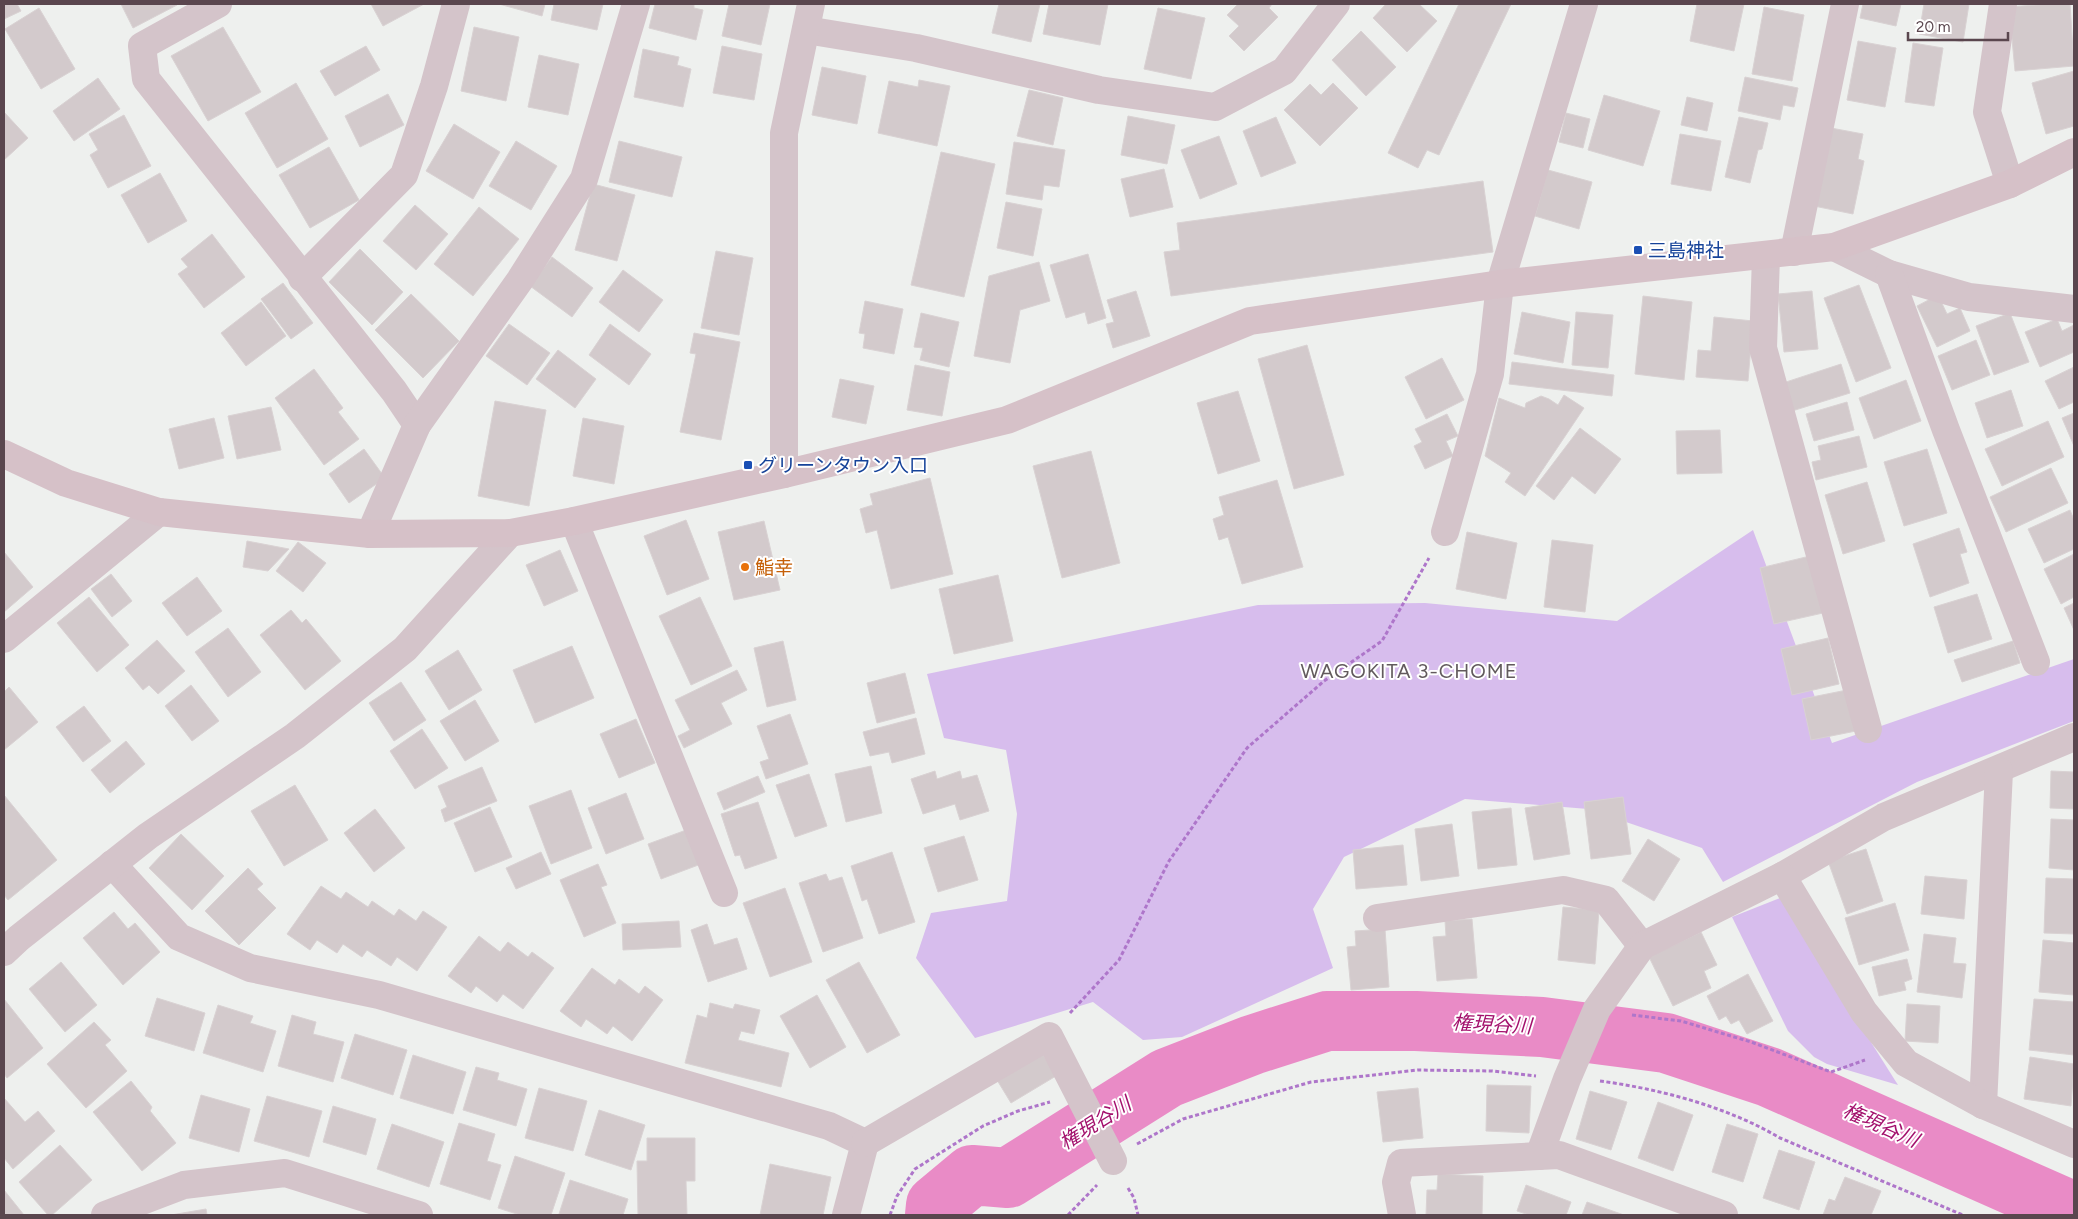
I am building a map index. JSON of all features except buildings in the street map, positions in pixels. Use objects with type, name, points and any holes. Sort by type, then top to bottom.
[{"type":"street","points":[[218,4],[142,46],[146,78],[302,278],[394,391],[417,425]]},
{"type":"street","points":[[302,278],[404,175],[434,86],[456,4]]},
{"type":"street","points":[[370,534],[417,425],[520,280],[584,179],[636,4]]},
{"type":"street","points":[[784,474],[784,133],[811,4]]},
{"type":"street","points":[[806,30],[916,48],[1099,90],[1214,107],[1284,71],[1336,4]]},
{"type":"street","points":[[1445,532],[1490,374],[1500,284],[1584,4]]},
{"type":"street","points":[[1794,252],[1845,4]]},
{"type":"street","points":[[2002,4],[1987,112],[2010,184]]},
{"type":"street","points":[[4,454],[66,483],[159,512],[370,534],[510,533],[574,521],[784,474],[1007,420],[1250,321],[1500,284],[1834,247],[2010,184],[2074,152]]},
{"type":"street","points":[[1834,247],[1889,274],[1969,297],[2074,309]]},
{"type":"street","points":[[1766,256],[1763,348],[1868,729]]},
{"type":"street","points":[[1889,274],[1946,430],[2036,662]]},
{"type":"street","points":[[4,639],[159,512]]},
{"type":"street","points":[[574,521],[724,893]]},
{"type":"street","points":[[4,952],[148,836],[295,736],[405,649],[510,533]]},
{"type":"street","points":[[1539,1156],[1567,1078],[1597,1009],[1642,946],[1782,876],[1884,817],[1999,771],[2074,737]]},
{"type":"street","points":[[1983,1105],[1999,771]]},
{"type":"street","points":[[112,864],[179,937],[250,968],[379,995],[829,1126],[865,1143]]},
{"type":"street","points":[[1782,876],[1864,1012],[1906,1063],[1983,1105],[2074,1144]]},
{"type":"street","points":[[1377,918],[1563,890],[1606,900],[1642,946]]},
{"type":"street","points":[[846,1215],[865,1143],[1049,1036],[1113,1161]]},
{"type":"street","points":[[1402,1215],[1396,1182],[1401,1163],[1559,1155],[1724,1215]]},
{"type":"street","points":[[105,1215],[184,1185],[285,1173],[419,1215]]},
{"type":"path","points":[[1049,1036],[1119,960],[1169,861],[1246,748],[1324,681],[1382,640],[1445,532]]},
{"type":"path","points":[[1597,1009],[1681,1021],[1751,1042],[1831,1072],[1862,1061],[1892,1045]]},
{"type":"path","points":[[1068,1215],[1095,1189],[1113,1161],[1133,1147],[1183,1119],[1311,1082],[1418,1070],[1492,1071],[1602,1081],[1674,1095],[1755,1123],[1780,1138],[1963,1215]]},
{"type":"path","points":[[890,1215],[897,1196],[915,1169],[983,1126],[1018,1111],[1057,1100],[1077,1091]]},
{"type":"shaded area","points":[[1753,530],[1832,743],[2074,659],[2074,721],[1917,782],[1723,882],[1702,848],[1588,809],[1465,799],[1344,857],[1313,909],[1333,968],[1182,1037],[1143,1040],[1093,1002],[975,1038],[916,958],[931,913],[1007,901],[1017,814],[1006,750],[944,738],[927,674],[1258,605],[1425,603],[1617,621]]},
{"type":"shaded area","points":[[1780,898],[1898,1085],[1827,1064],[1814,1057],[1788,1031],[1732,917]]},
{"type":"waterway","name":"権現谷川","points":[[935,1215],[936,1205],[972,1175],[1008,1178],[1167,1078],[1252,1045],[1327,1021],[1416,1021],[1542,1027],[1666,1043],[1769,1077],[2067,1209],[2074,1210]]},
{"type":"place","name":"三島神社","points":[[1638,250]]},
{"type":"place","name":"グリーンタウン入口","points":[[748,465]]},
{"type":"place","name":"鮨幸","points":[[745,567]]},
{"type":"district","name":"WAGOKITA 3-CHOME","points":[[1409,671]]}]
